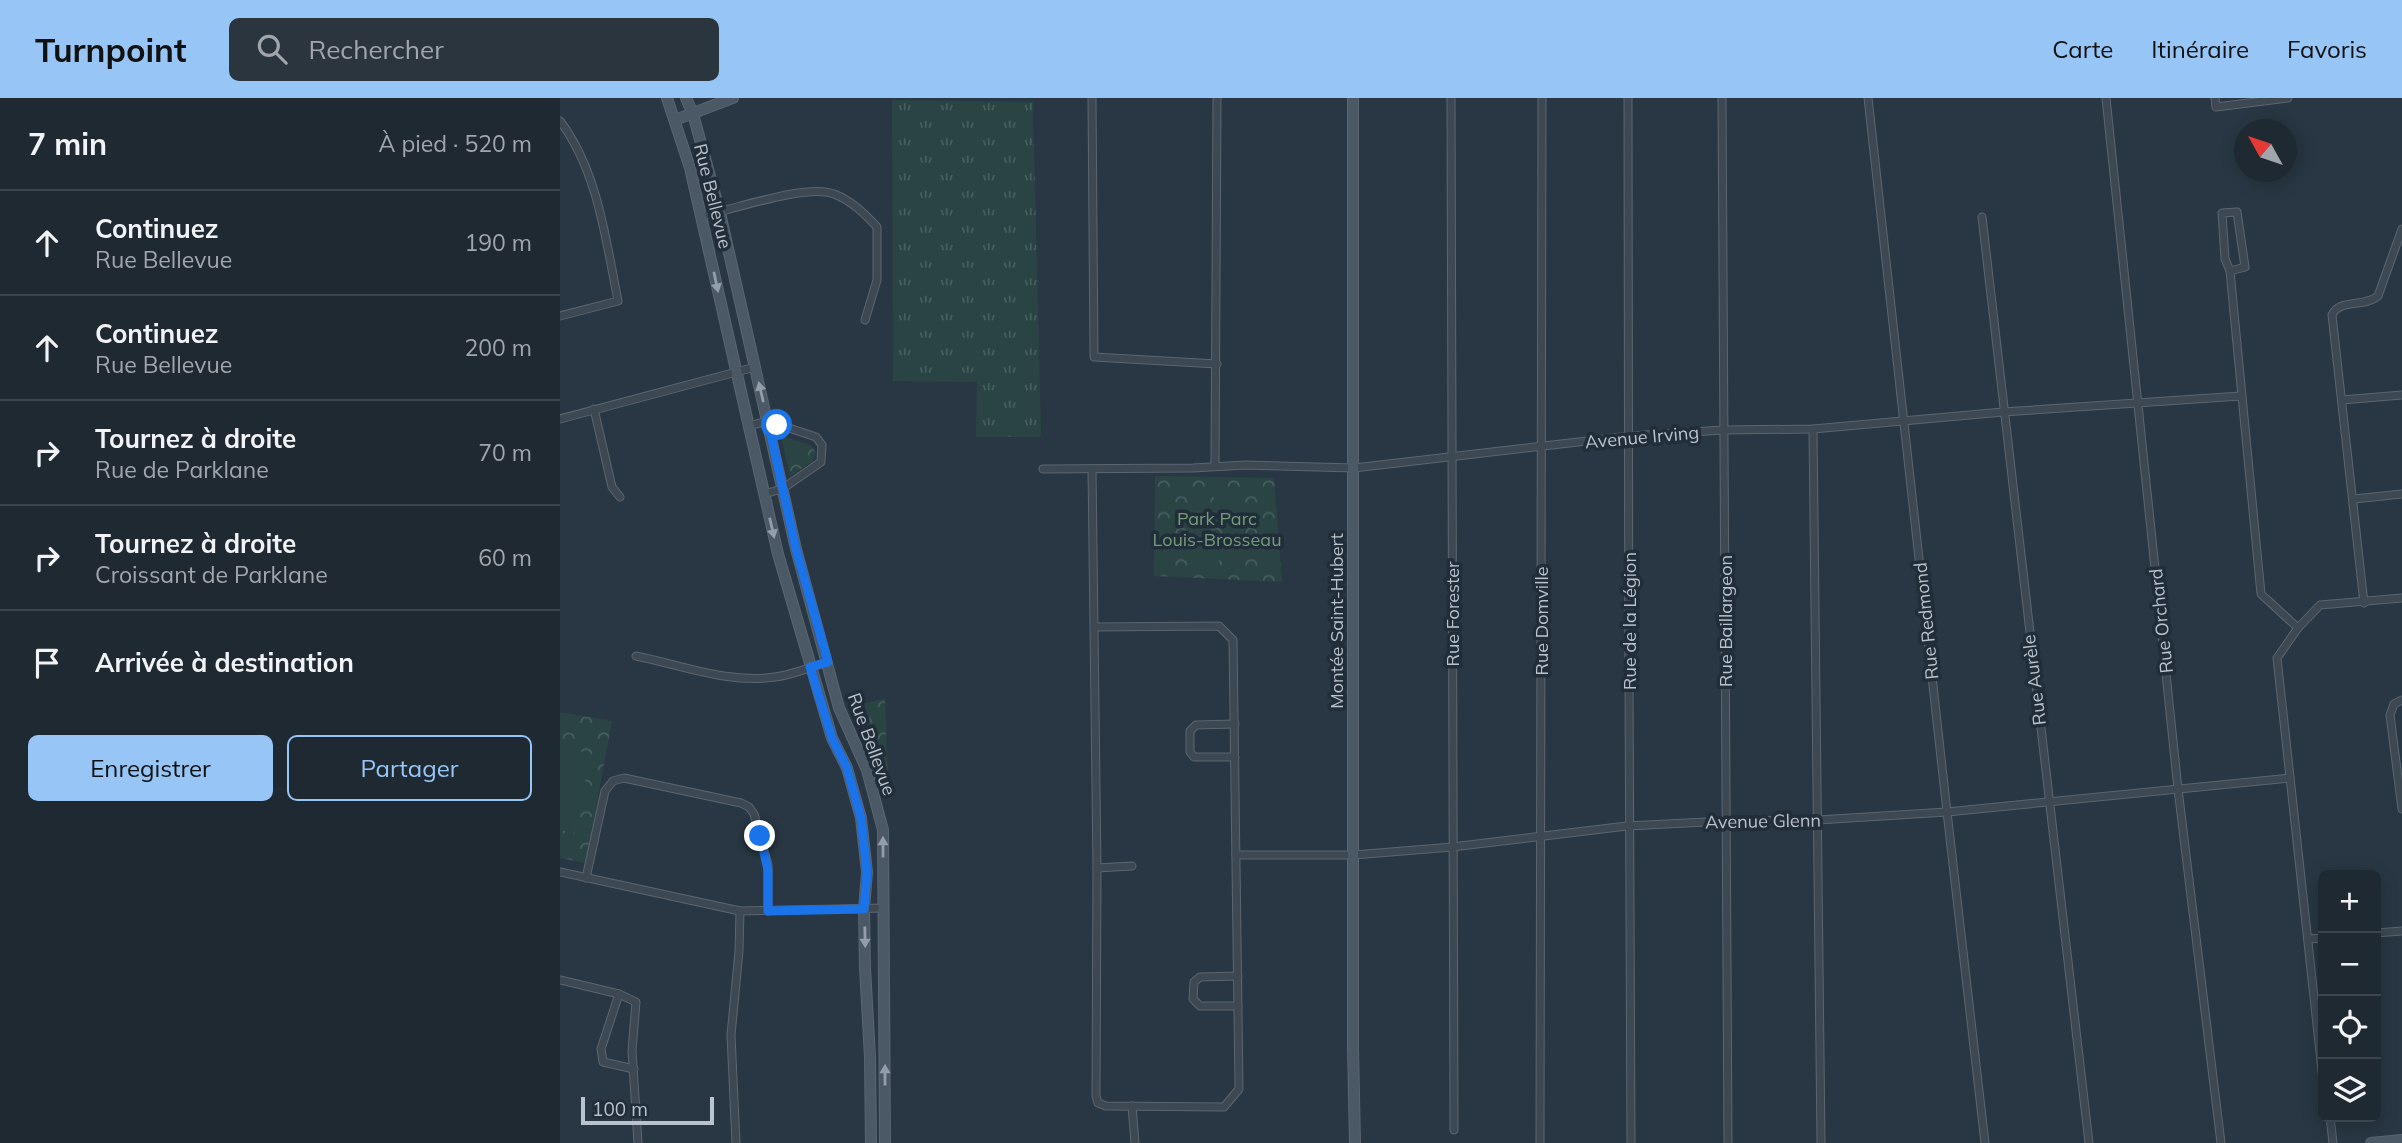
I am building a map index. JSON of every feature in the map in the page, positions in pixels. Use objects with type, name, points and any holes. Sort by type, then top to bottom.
[{"type":"street","name":"Rue Bellevue","points":[[686,98],[693,114],[720,212],[796,549],[839,708],[867,770],[883,830],[885,1143]]},
{"type":"street","points":[[675,120],[733,98]]},
{"type":"street","points":[[1092,98],[1094,357],[1217,364]]},
{"type":"street","points":[[1215,466],[1217,98]]},
{"type":"street","name":"Montée Saint-Hubert","points":[[1353,98],[1355,1143]]},
{"type":"street","name":"Rue Forester","points":[[1451,98],[1454,1130]]},
{"type":"street","name":"Rue Domville","points":[[1540,1143],[1542,98]]},
{"type":"street","name":"Rue de la Légion","points":[[1628,98],[1630,436],[1627,826],[1631,1143]]},
{"type":"street","name":"Rue Baillargeon","points":[[1722,98],[1728,1143]]},
{"type":"street","name":"Rue Redmond","points":[[1868,98],[1985,1143]]},
{"type":"street","name":"Rue Orchard","points":[[2106,98],[2178,789],[2221,1143]]},
{"type":"street","points":[[2215,98],[2216,107],[2288,98]]},
{"type":"street","name":"Rue Bellevue","points":[[671,99],[691,168],[778,554],[832,738],[847,768],[861,818],[867,872],[864,909],[871,1143]]},
{"type":"street","points":[[560,121],[568,131],[591,180],[618,301],[560,316]]},
{"type":"street","points":[[701,216],[789,195],[815,191],[833,193],[863,212],[877,227],[877,280],[866,320]]},
{"type":"street","points":[[2230,271],[2245,267],[2237,212],[2222,213],[2261,594],[2298,628]]},
{"type":"street","name":"Rue Aurèle","points":[[1982,218],[2089,1143]]},
{"type":"street","points":[[2364,603],[2332,315],[2335,308],[2341,305],[2371,302],[2378,296],[2402,229]]},
{"type":"street","points":[[560,419],[755,367]]},
{"type":"street","points":[[2342,400],[2402,395]]},
{"type":"street","name":"Avenue Irving","points":[[1043,469],[1246,465],[1354,468],[1630,436],[1723,430],[1813,429],[2003,412],[2241,396]]},
{"type":"street","points":[[594,409],[612,487],[620,497]]},
{"type":"street","points":[[748,426],[768,421],[816,437],[822,445],[821,462],[782,489],[764,494]]},
{"type":"street","points":[[1813,429],[1821,1143]]},
{"type":"street","points":[[1092,469],[1097,868],[1096,1096],[1098,1103],[1106,1107],[1224,1107],[1239,1089],[1233,640],[1219,626],[1094,626]]},
{"type":"street","points":[[2354,499],[2402,494]]},
{"type":"street","points":[[2321,1059],[2277,658],[2298,628],[2320,605],[2402,598]]},
{"type":"street","points":[[635,656],[750,679],[778,677],[828,662]]},
{"type":"street","points":[[2402,701],[2394,704],[2390,715],[2402,809]]},
{"type":"street","points":[[1235,724],[1196,725],[1190,731],[1190,752],[1194,757],[1235,757]]},
{"type":"street","points":[[586,878],[606,789],[613,781],[624,778],[743,804],[750,808],[767,860],[768,911]]},
{"type":"street","name":"Avenue Glenn","points":[[1236,855],[1354,855],[1452,847],[1627,826],[1818,820],[1947,812],[2290,778]]},
{"type":"street","points":[[1097,868],[1132,866]]},
{"type":"street","points":[[560,872],[740,911],[884,908]]},
{"type":"street","points":[[736,1143],[731,1035],[740,911]]},
{"type":"street","points":[[2381,933],[2402,931]]},
{"type":"street","points":[[2308,939],[2318,938]]},
{"type":"street","points":[[1238,976],[1200,977],[1194,982],[1193,999],[1200,1006],[1238,1006]]},
{"type":"street","points":[[560,980],[619,994],[636,1002],[632,1034],[638,1143]]},
{"type":"street","points":[[619,994],[601,1049],[603,1062],[634,1069]]},
{"type":"street","points":[[1132,1106],[1135,1143]]},
{"type":"street","points":[[2331,1122],[2333,1143]]},
{"type":"street","points":[[2371,1143],[2402,1140]]},
{"type":"green space","points":[[892,100],[1033,102],[1041,437],[976,437],[977,382],[893,381]]},
{"type":"green space","points":[[781,436],[811,445],[816,453],[813,461],[790,476]]},
{"type":"green space","name":"Park Parc Louis-Brosseau","points":[[1155,476],[1274,478],[1282,582],[1154,576]]},
{"type":"green space","points":[[1214,495],[1234,495],[1234,521],[1214,521]]},
{"type":"green space","points":[[1200,535],[1218,535],[1219,567],[1200,568]]},
{"type":"green space","points":[[885,699],[888,784],[854,705]]},
{"type":"green space","points":[[560,712],[612,721],[586,863],[560,858]]},
{"type":"green space","points":[[560,748],[591,753],[574,833],[560,830]]},
{"type":"route","points":[[760,836],[767,860],[768,911],[864,909],[867,872],[861,818],[847,768],[832,738],[810,667],[828,662],[796,549],[768,421],[777,425]]}]
